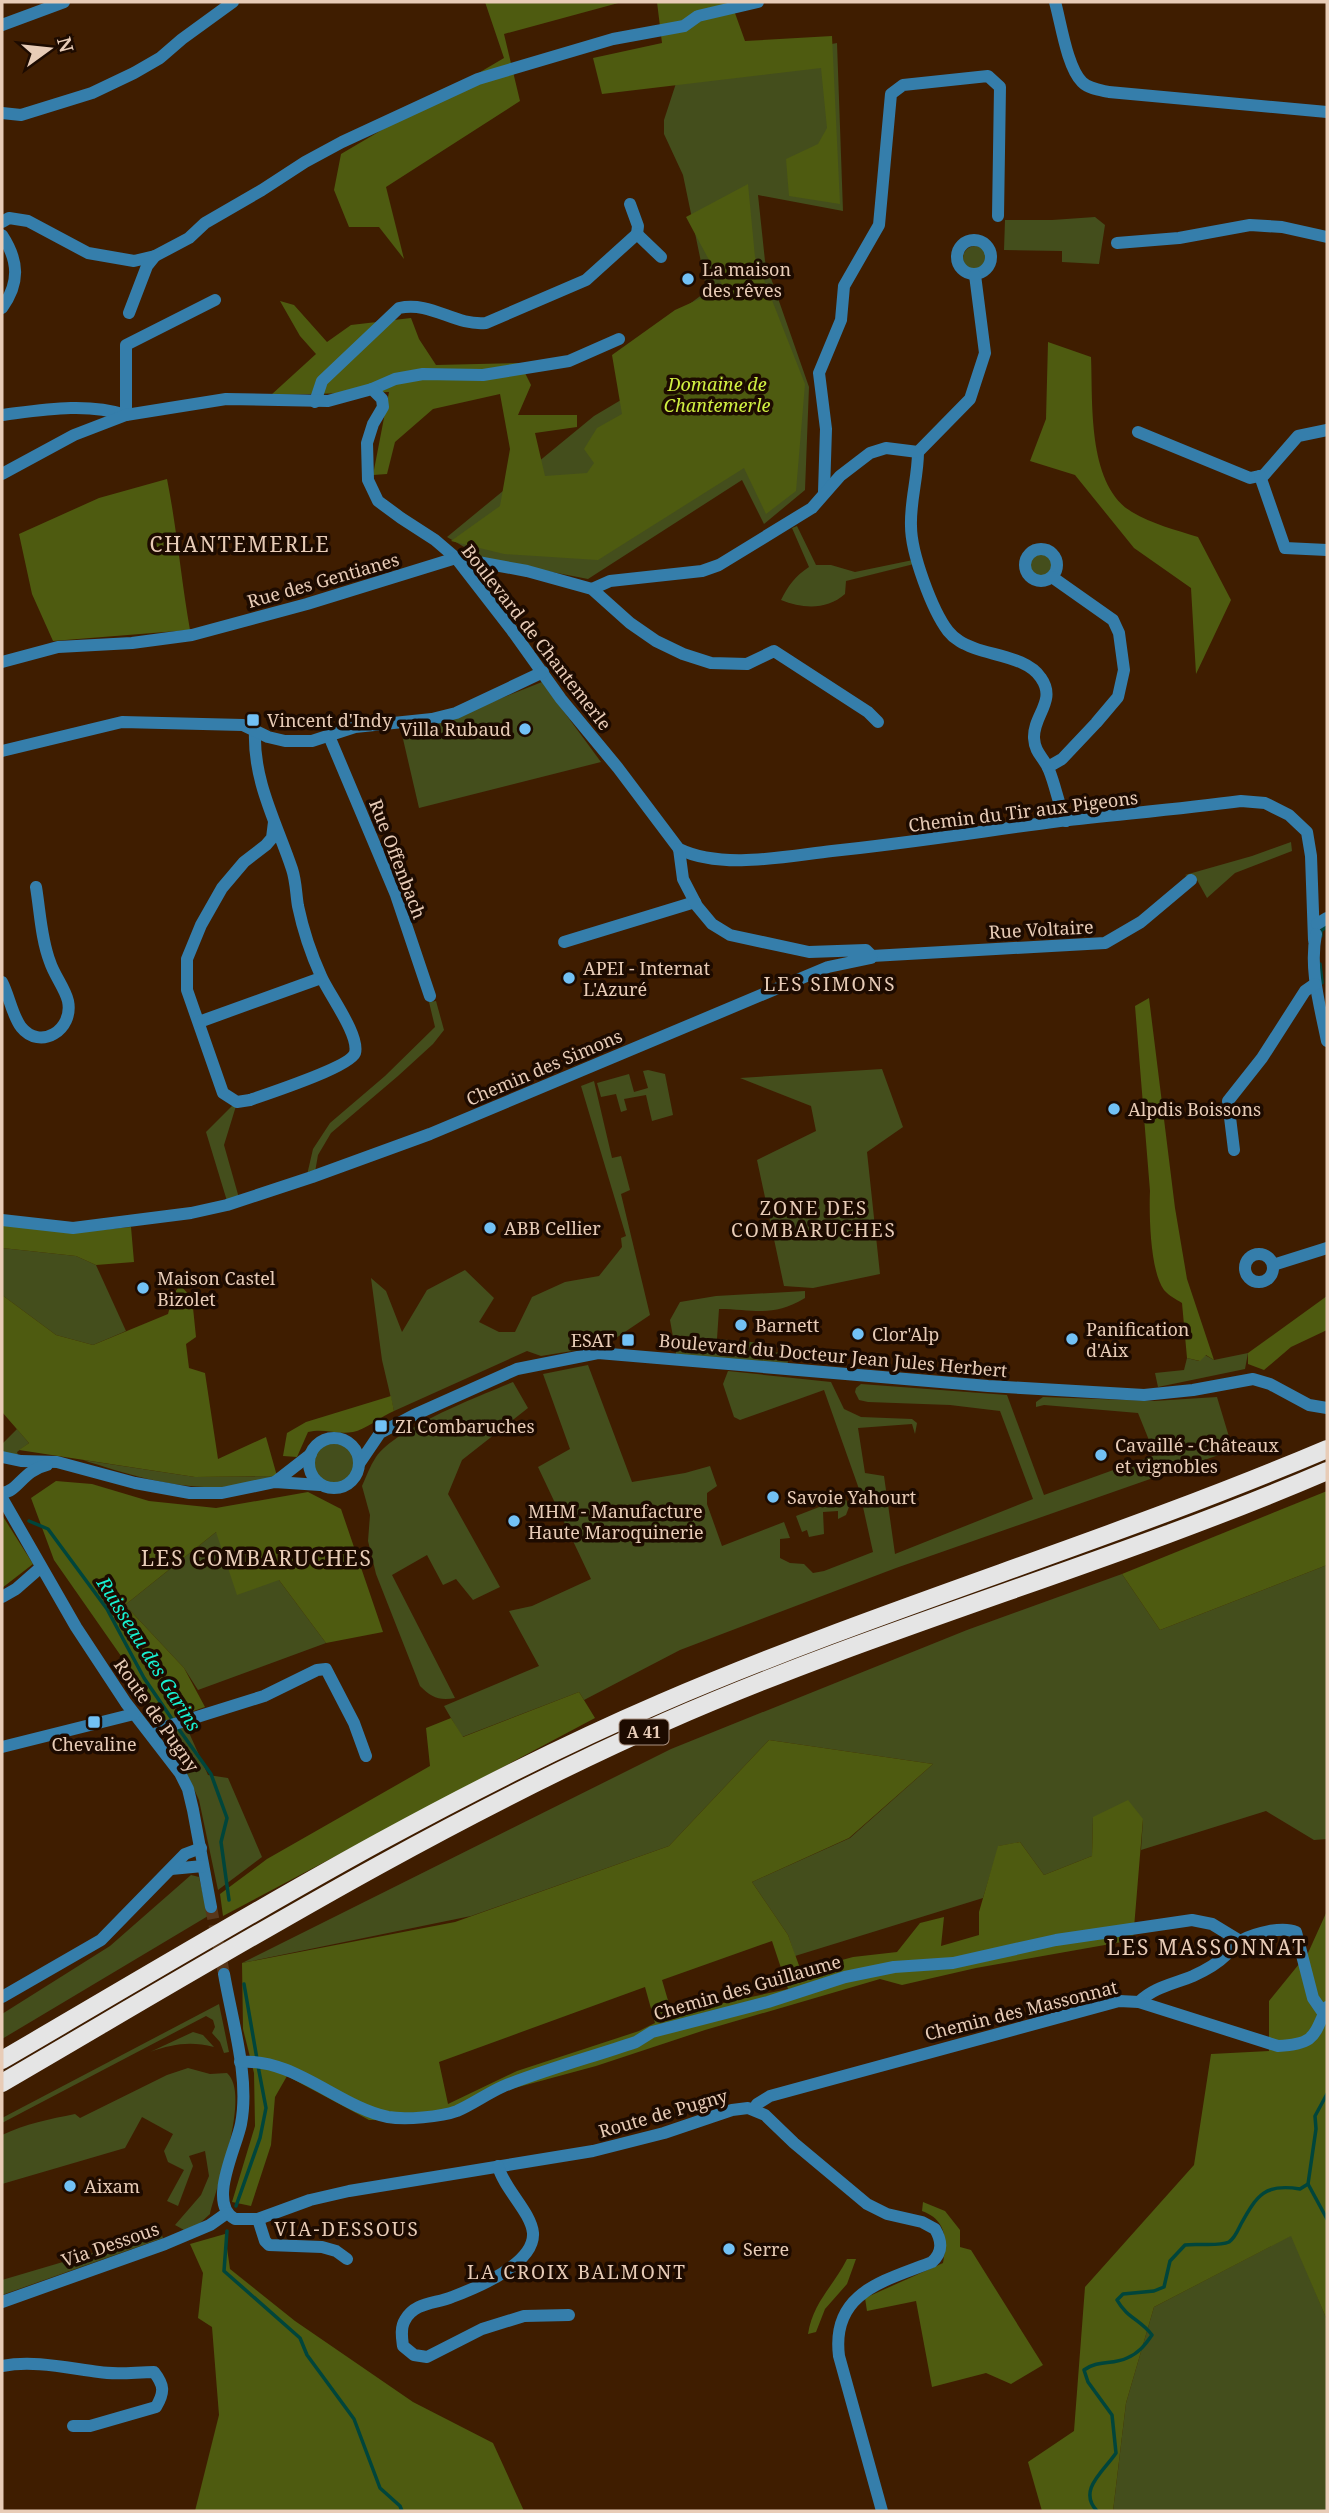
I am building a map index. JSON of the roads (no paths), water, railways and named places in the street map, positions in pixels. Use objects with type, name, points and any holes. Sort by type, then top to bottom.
[{"type":"highway","name":"A 41","points":[[2,2060],[365,1851],[513,1772],[596,1732],[726,1675],[1157,1516],[1327,1449]]},
{"type":"highway","name":"A 41","points":[[2,2083],[385,1861],[598,1752],[729,1695],[842,1651],[1176,1530],[1327,1471]]},
{"type":"street","points":[[2,25],[64,2]]},
{"type":"street","points":[[2,113],[20,115],[92,93],[134,74],[160,58],[233,2]]},
{"type":"street","points":[[2,222],[9,218],[28,221],[88,253],[134,261],[155,256],[189,238],[205,223],[342,142],[490,77],[613,39],[684,26],[698,16],[758,2]]},
{"type":"street","points":[[1055,4],[1074,69],[1081,81],[1090,88],[1327,112]]},
{"type":"street","points":[[824,492],[825,429],[819,373],[841,320],[844,286],[879,225],[891,94],[903,85],[988,76],[1000,87],[998,216]]},
{"type":"street","points":[[320,401],[322,381],[399,308],[412,305],[424,307],[473,324],[486,323],[586,280],[636,234],[638,226],[630,204]]},
{"type":"street","points":[[1117,243],[1179,238],[1250,225],[1282,227],[1327,237]]},
{"type":"street","points":[[636,234],[661,257]]},
{"type":"street","points":[[2,235],[15,263],[16,281],[2,308]]},
{"type":"street","points":[[129,313],[147,265],[155,256]]},
{"type":"street","points":[[975,275],[985,353],[970,399],[918,452],[911,535],[917,562],[948,631],[960,642],[1017,662],[1040,677],[1048,691],[1046,704],[1034,734],[1036,752],[1048,767],[1062,821]]},
{"type":"street","points":[[126,415],[126,345],[215,300]]},
{"type":"street","points":[[2,474],[74,435],[126,415],[226,399],[320,401],[372,389],[395,379],[423,374],[483,375],[569,361],[619,339]]},
{"type":"street","name":"Boulevard de Chantemerle","points":[[372,389],[382,399],[383,407],[373,424],[367,443],[368,480],[379,501],[456,558],[561,699],[685,852]]},
{"type":"street","points":[[2,415],[42,408],[110,410],[126,415]]},
{"type":"street","points":[[1138,432],[1250,478],[1264,475],[1298,436],[1327,430]]},
{"type":"street","points":[[592,589],[610,581],[702,571],[719,565],[812,508],[840,476],[870,453],[886,448],[918,452]]},
{"type":"street","points":[[1260,476],[1285,548],[1327,550]]},
{"type":"street","points":[[456,558],[527,571],[592,589],[630,624],[656,641],[711,663],[747,664],[774,651],[829,685],[878,722]]},
{"type":"street","name":"Rue des Gentianes","points":[[2,662],[58,647],[132,643],[199,633],[317,601],[456,558]]},
{"type":"street","points":[[1048,767],[1062,759],[1118,697],[1124,670],[1119,633],[1113,620],[1052,577]]},
{"type":"street","points":[[2,751],[122,722],[243,724],[268,737],[285,741],[312,741],[355,727],[432,719],[456,713],[543,672]]},
{"type":"street","points":[[255,732],[254,750],[258,770],[293,872],[306,939],[321,978],[350,1029],[355,1053],[349,1060],[334,1068],[250,1100],[237,1102],[223,1093],[187,990],[187,959],[201,925],[222,888],[244,862],[266,845],[271,838],[274,822]]},
{"type":"street","name":"Rue Offenbach","points":[[329,736],[396,895],[430,996]]},
{"type":"street","points":[[258,770],[268,737]]},
{"type":"street","name":"Chemin du Tir aux Pigeons","points":[[685,852],[718,859],[759,859],[1241,801],[1265,803],[1289,815],[1307,832],[1312,888],[1320,918]]},
{"type":"street","points":[[266,845],[276,846],[285,852]]},
{"type":"street","points":[[685,852],[681,874],[695,902],[712,924],[730,935],[809,952],[866,950],[872,956]]},
{"type":"street","name":"Rue Voltaire","points":[[872,956],[1105,943],[1141,922],[1191,880]]},
{"type":"street","points":[[2,982],[21,1026],[31,1035],[46,1037],[59,1032],[66,1024],[69,1014],[68,999],[49,960],[36,887]]},
{"type":"street","points":[[564,942],[695,902]]},
{"type":"street","points":[[1320,918],[1314,940],[1312,988],[1327,1041]]},
{"type":"street","name":"Chemin des Simons","points":[[2,1220],[73,1228],[191,1213],[227,1205],[418,1139],[719,1012],[778,990],[822,969],[848,961],[868,960],[872,956]]},
{"type":"street","points":[[199,1022],[321,978]]},
{"type":"street","points":[[1234,1150],[1228,1101],[1312,988]]},
{"type":"street","points":[[1273,1265],[1327,1248]]},
{"type":"street","name":"Boulevard du Docteur Jean Jules Herbert","points":[[359,1464],[380,1433],[414,1415],[517,1369],[598,1353],[988,1386],[1144,1395],[1192,1391],[1253,1379],[1270,1384],[1309,1405],[1327,1408]]},
{"type":"street","points":[[350,1444],[380,1433]]},
{"type":"street","points":[[7,1459],[57,1462],[135,1483],[190,1493],[222,1493],[275,1482],[320,1485],[333,1489],[348,1485],[354,1479],[359,1464],[355,1450],[338,1438],[325,1440],[275,1482]]},
{"type":"street","points":[[311,1454],[311,1474],[320,1485]]},
{"type":"street","points":[[7,1459],[19,1467],[12,1487]]},
{"type":"street","points":[[12,1487],[38,1467],[57,1462]]},
{"type":"street","name":"Route de Pugny","points":[[12,1487],[15,1522]]},
{"type":"street","name":"Route de Pugny","points":[[2,1498],[40,1568],[134,1714],[180,1773],[188,1789],[211,1907]]},
{"type":"street","points":[[2,1597],[16,1589],[40,1568]]},
{"type":"street","points":[[153,1736],[165,1727],[264,1696],[317,1670],[326,1669],[354,1723],[366,1756]]},
{"type":"street","points":[[2,1747],[134,1714]]},
{"type":"street","points":[[2,1997],[101,1940],[186,1854],[201,1848]]},
{"type":"street","points":[[171,1870],[204,1866]]},
{"type":"street","name":"Chemin des Guillaume","points":[[252,2062],[388,2117],[444,2114],[454,2112],[503,2087],[636,2042],[653,2032],[845,1977],[894,1967],[953,1963],[1056,1940],[1192,1920],[1212,1924],[1240,1941]]},
{"type":"street","points":[[1139,2002],[1146,1995],[1224,1958],[1240,1941],[1288,1928],[1296,1932],[1313,1998],[1326,2011]]},
{"type":"street","points":[[223,1974],[252,2062],[243,2093],[242,2122],[222,2195],[227,2213],[236,2219],[258,2219],[265,2241],[269,2245],[322,2247],[336,2251],[346,2259]]},
{"type":"street","name":"Chemin des Massonnat","points":[[760,2112],[785,2092],[1119,2001],[1139,2002],[1278,2046],[1295,2045],[1318,2032],[1326,2011]]},
{"type":"street","name":"Route de Pugny","points":[[258,2219],[326,2195],[626,2144],[732,2110],[760,2112]]},
{"type":"street","points":[[760,2112],[867,2204],[887,2214],[930,2225],[939,2234],[940,2253],[932,2262],[863,2292],[844,2311],[838,2326],[839,2356],[882,2511]]},
{"type":"street","points":[[498,2166],[501,2177],[533,2232],[530,2247],[520,2261],[478,2286],[414,2310],[404,2321],[401,2333],[403,2346],[414,2355],[427,2357],[482,2329],[524,2316],[569,2315]]},
{"type":"street","name":"Via Dessous","points":[[2,2302],[165,2244],[210,2225],[227,2213]]},
{"type":"street","points":[[2,2366],[63,2365],[102,2373],[154,2372],[162,2382],[163,2395],[156,2407],[90,2426],[73,2426]]},
{"type":"waterway","points":[[1321,936],[1321,931],[1327,926]]},
{"type":"waterway","points":[[1320,964],[1322,983]]},
{"type":"waterway","name":"Ruisseau des Garins","points":[[29,1521],[48,1529],[107,1609],[144,1678],[174,1722]]},
{"type":"waterway","name":"Ruisseau des Garins","points":[[178,1728],[211,1774],[227,1818],[221,1842],[229,1900]]},
{"type":"waterway","name":"Ruisseau des Garins","points":[[244,1984],[257,2059]]},
{"type":"waterway","name":"Ruisseau des Garins","points":[[236,2206],[260,2138],[266,2108],[258,2066]]},
{"type":"waterway","points":[[1097,2511],[1090,2496],[1091,2488],[1116,2453],[1112,2415],[1088,2382],[1084,2370],[1131,2356],[1152,2335],[1125,2311],[1117,2300],[1123,2294],[1154,2291],[1164,2287],[1170,2261],[1185,2245],[1229,2242],[1252,2205],[1263,2193],[1278,2188],[1300,2189],[1308,2184],[1316,2129],[1315,2116],[1327,2094]]},
{"type":"waterway","points":[[1308,2184],[1327,2219]]},
{"type":"waterway","name":"Ruisseau des Garins","points":[[227,2231],[224,2271],[300,2338],[307,2355],[354,2419],[380,2488],[402,2511]]},
{"type":"tunnel","points":[[211,1907],[224,1974]]},
{"type":"place","name":"La maison des rêves","points":[[688,279]]},
{"type":"place","name":"Vincent d'Indy","points":[[253,720]]},
{"type":"place","name":"Villa Rubaud","points":[[525,729]]},
{"type":"place","name":"APEI - Internat L'Azuré","points":[[569,978]]},
{"type":"place","name":"Alpdis Boissons","points":[[1114,1109]]},
{"type":"place","name":"ABB Cellier","points":[[490,1228]]},
{"type":"place","name":"Maison Castel Bizolet","points":[[143,1288]]},
{"type":"place","name":"Barnett","points":[[741,1325]]},
{"type":"place","name":"Clor'Alp","points":[[858,1334]]},
{"type":"place","name":"Panification d'Aix","points":[[1072,1339]]},
{"type":"place","name":"ESAT","points":[[628,1340]]},
{"type":"place","name":"ZI Combaruches","points":[[381,1426]]},
{"type":"place","name":"Cavaillé - Châteaux et vignobles","points":[[1101,1455]]},
{"type":"place","name":"Savoie Yahourt","points":[[773,1497]]},
{"type":"place","name":"MHM - Manufacture Haute Maroquinerie","points":[[514,1521]]},
{"type":"place","name":"Chevaline","points":[[94,1722]]},
{"type":"place","name":"Aixam","points":[[70,2186]]},
{"type":"place","name":"Serre","points":[[729,2249]]},
{"type":"district","name":"CHANTEMERLE","points":[[240,544]]},
{"type":"district","name":"LES SIMONS","points":[[830,984]]},
{"type":"district","name":"ZONE DES COMBARUCHES","points":[[814,1219]]},
{"type":"district","name":"LES COMBARUCHES","points":[[257,1558]]},
{"type":"district","name":"LES MASSONNAT","points":[[1207,1947]]},
{"type":"district","name":"VIA-DESSOUS","points":[[347,2229]]},
{"type":"district","name":"LA CROIX BALMONT","points":[[577,2272]]},
{"type":"park label","name":"Domaine de Chantemerle","points":[[717,394]]}]
